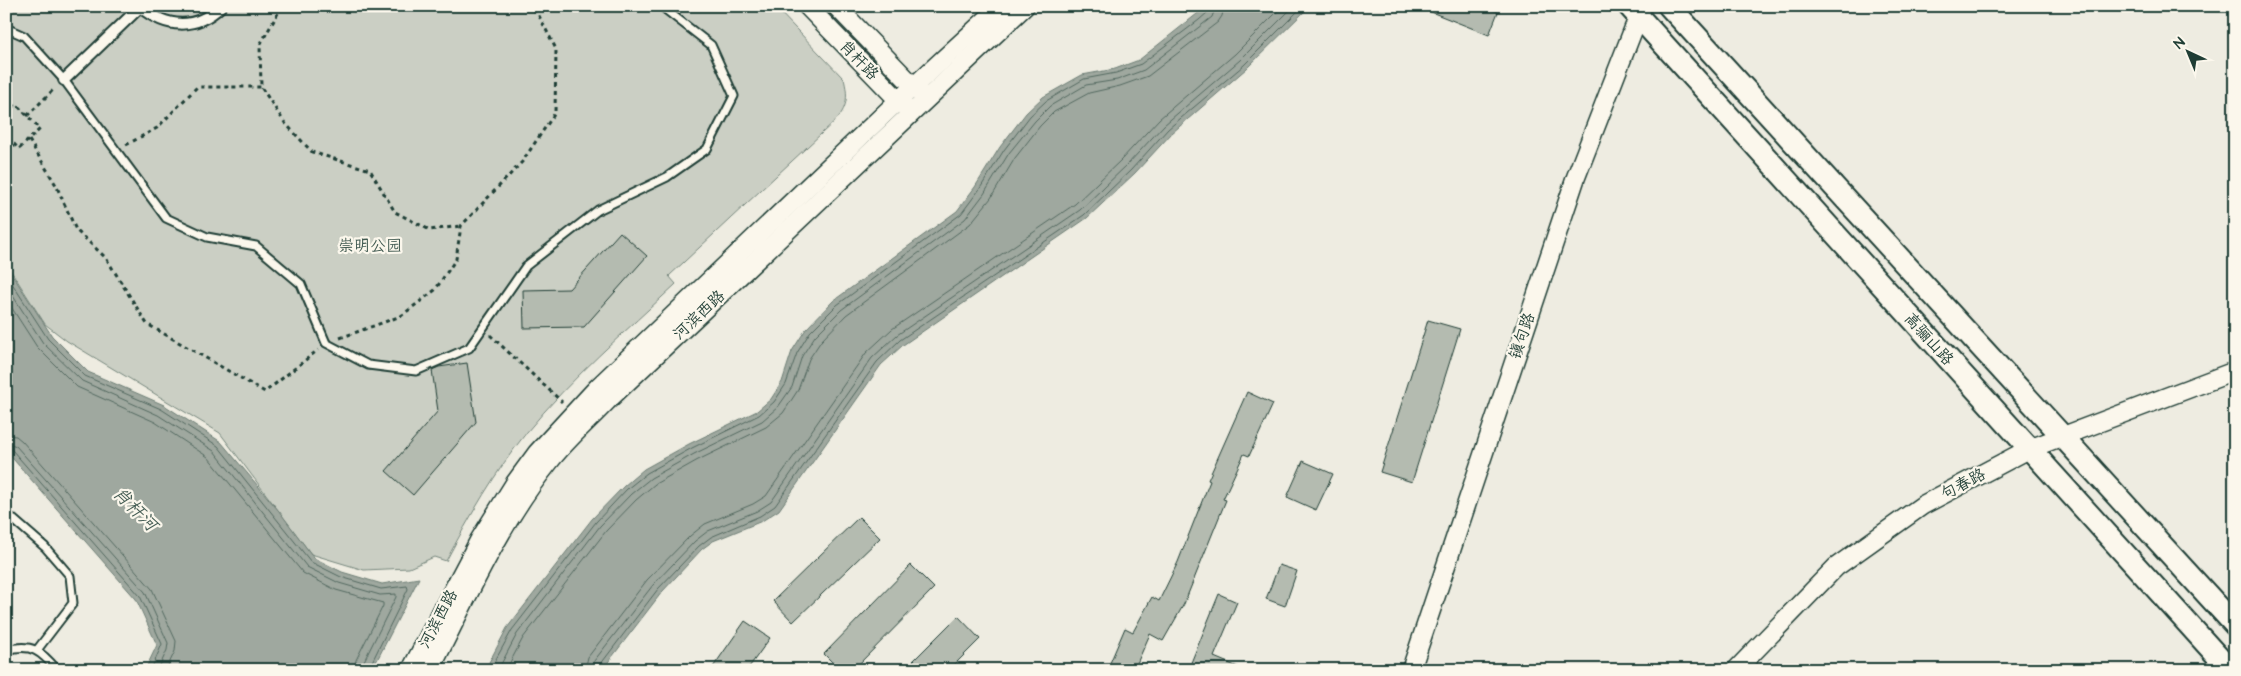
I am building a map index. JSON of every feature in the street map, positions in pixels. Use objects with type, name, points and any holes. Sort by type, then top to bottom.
[{"type":"main road","name":"高骊山路","points":[[1670,6],[2235,625]]},
{"type":"main road","name":"高骊山路","points":[[1637,10],[2029,449],[2230,670]]},
{"type":"street","points":[[64,80],[139,6],[156,18],[174,24],[194,23],[212,15],[222,6]]},
{"type":"street","name":"肖杆路","points":[[807,6],[912,113]]},
{"type":"street","name":"肖杆路","points":[[836,6],[926,100]]},
{"type":"street","name":"河滨西路","points":[[412,670],[480,540],[514,483],[537,453],[598,386],[899,100],[1001,6]]},
{"type":"street","name":"河滨西路","points":[[430,670],[495,544],[526,494],[550,461],[607,401],[1026,6]]},
{"type":"street","name":"镇句路","points":[[1411,670],[1576,177],[1637,10]]},
{"type":"street","name":"句春路","points":[[1736,670],[1836,566],[1923,505],[2029,449],[2235,371]]},
{"type":"lane","points":[[6,28],[24,36],[64,80],[166,218],[207,237],[256,246],[301,284],[326,343],[368,365],[416,371],[469,348],[526,266],[598,210],[668,177],[707,149],[734,96],[711,45],[661,6]]},
{"type":"lane","points":[[6,513],[45,547],[70,576],[73,603],[36,650]]},
{"type":"lane","points":[[6,650],[26,647],[36,650],[57,670]]},
{"type":"path","points":[[282,6],[260,45],[261,87],[285,123],[312,152],[370,170],[395,212],[430,230],[461,226]]},
{"type":"path","points":[[29,140],[56,185],[76,230],[106,258],[147,324],[265,392],[326,343],[401,316],[435,290],[456,259],[461,226],[522,162],[555,113],[556,49],[537,12],[527,6]]},
{"type":"path","points":[[27,116],[64,80]]},
{"type":"path","points":[[116,150],[157,128],[197,87],[261,87]]},
{"type":"path","points":[[6,112],[16,104],[40,129],[18,149],[6,136]]},
{"type":"path","points":[[484,329],[574,413]]},
{"type":"green space","name":"崇明公园","points":[[6,6],[774,6],[844,79],[846,100],[843,110],[837,119],[669,276],[676,284],[599,356],[544,412],[515,447],[474,511],[446,561],[434,557],[409,568],[364,570],[311,554],[220,433],[67,341],[45,324],[6,263]]},
{"type":"water","points":[[1207,6],[1310,6],[1247,68],[1172,133],[1135,173],[1087,218],[903,345],[881,365],[779,510],[762,521],[713,541],[702,549],[662,592],[602,670],[485,670],[507,628],[592,519],[624,486],[644,469],[689,444],[757,411],[771,399],[782,382],[792,351],[806,329],[833,301],[957,211],[975,187],[1000,147],[1026,113],[1043,97],[1082,75],[1115,69],[1139,60]]},
{"type":"water","name":"肖杆河","points":[[6,265],[52,336],[88,372],[164,405],[221,442],[279,511],[314,558],[342,572],[382,584],[419,578],[372,670],[145,670],[157,645],[136,599],[6,451]]},
{"type":"building","points":[[1416,6],[1481,6],[1498,12],[1489,35]]},
{"type":"building","points":[[620,232],[647,256],[584,327],[524,328],[523,290],[569,289]]},
{"type":"building","points":[[1428,320],[1460,329],[1412,482],[1380,472]]},
{"type":"building","points":[[467,363],[476,422],[413,495],[386,471],[438,411],[432,370],[439,367]]},
{"type":"building","points":[[1247,392],[1273,404],[1249,456],[1244,454],[1223,499],[1226,500],[1184,604],[1163,641],[1150,634],[1134,670],[1107,670],[1125,628],[1133,632],[1152,597],[1159,601],[1178,562],[1210,481],[1208,480]]},
{"type":"building","points":[[1303,461],[1333,474],[1316,510],[1287,497]]},
{"type":"building","points":[[859,517],[880,538],[793,622],[773,601]]},
{"type":"building","points":[[911,565],[934,588],[853,670],[840,670],[824,654]]},
{"type":"building","points":[[1279,565],[1297,571],[1285,606],[1266,599]]},
{"type":"building","points":[[1219,594],[1237,602],[1214,657],[1245,670],[1188,670]]},
{"type":"building","points":[[958,616],[980,639],[949,670],[904,670]]},
{"type":"building","points":[[745,621],[770,638],[747,670],[711,670]]}]
